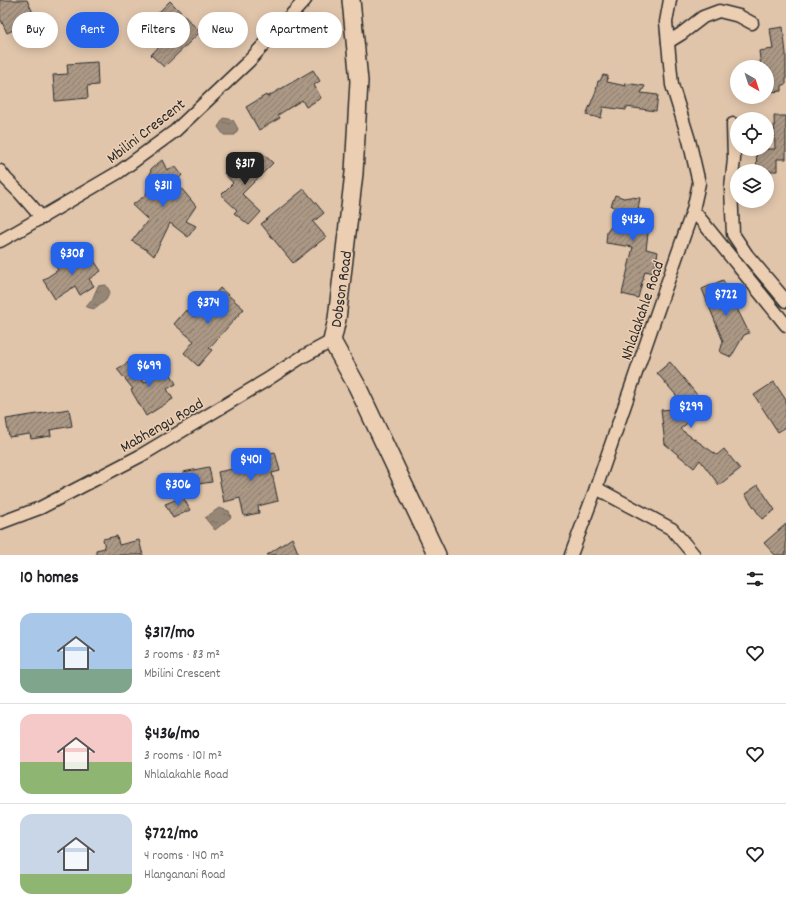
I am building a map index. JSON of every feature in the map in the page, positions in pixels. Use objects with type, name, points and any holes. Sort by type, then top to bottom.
[{"type":"street","name":"Mbilini Crescent","points":[[0,241],[119,172],[175,131],[249,60],[305,0]]},
{"type":"street","name":"Dobson Road","points":[[351,0],[359,88],[354,173],[337,319],[332,341],[357,386],[437,555]]},
{"type":"street","name":"Nhlalakahle Road","points":[[571,555],[596,488],[693,210],[699,183],[689,140],[672,85],[666,22],[670,0]]},
{"type":"street","points":[[668,42],[703,17],[720,11],[739,16],[752,23]]},
{"type":"street","points":[[734,156],[731,188],[733,234],[747,255],[786,301]]},
{"type":"street","points":[[0,171],[42,218]]},
{"type":"street","points":[[693,210],[786,325]]},
{"type":"street","name":"Mabhengu Road","points":[[0,523],[40,508],[140,456],[302,357],[332,341]]},
{"type":"street","points":[[596,488],[672,529],[694,555]]},
{"type":"water","points":[[224,118],[233,120],[238,129],[235,135],[224,135],[218,127]]},
{"type":"water","points":[[106,285],[110,292],[106,300],[95,309],[86,307],[92,300],[98,286]]},
{"type":"water","points":[[219,508],[229,511],[231,517],[215,530],[205,518]]},
{"type":"building","points":[[0,0],[27,0],[33,12],[12,12],[12,31],[7,33],[0,18]]},
{"type":"building","points":[[170,1],[181,12],[159,12]]},
{"type":"building","points":[[190,22],[198,30],[198,34],[190,42]]},
{"type":"building","points":[[783,27],[786,53],[786,84],[782,85],[782,91],[774,92],[774,60],[760,60],[759,51],[773,49],[770,29]]},
{"type":"building","points":[[158,48],[184,48],[164,67],[151,55]]},
{"type":"building","points":[[97,62],[98,85],[87,86],[88,98],[55,101],[53,75],[68,74],[67,64]]},
{"type":"building","points":[[313,70],[320,81],[314,85],[321,98],[306,107],[302,100],[278,115],[280,118],[259,130],[246,107],[266,95],[267,97]]},
{"type":"building","points":[[603,75],[608,76],[607,82],[626,86],[625,83],[645,86],[641,93],[658,95],[656,111],[626,107],[626,110],[603,107],[601,118],[586,115],[596,91],[598,81],[600,81]]},
{"type":"building","points":[[774,116],[786,116],[786,159],[777,159],[777,171],[774,171],[774,164],[757,164],[756,156],[774,156]]},
{"type":"building","points":[[261,152],[273,163],[242,194],[261,212],[249,225],[234,213],[237,210],[221,195],[233,183],[224,173],[238,158],[247,166]]},
{"type":"building","points":[[162,160],[167,170],[175,166],[182,175],[176,182],[196,206],[186,221],[196,226],[188,237],[170,223],[154,256],[132,241],[148,220],[132,205],[146,195],[151,169]]},
{"type":"building","points":[[304,189],[324,213],[313,222],[326,237],[293,263],[261,224]]},
{"type":"building","points":[[615,195],[624,198],[640,198],[638,209],[651,211],[646,249],[658,252],[654,273],[645,271],[638,298],[622,294],[633,247],[606,243],[607,232],[623,210],[611,206]]},
{"type":"building","points":[[89,253],[101,271],[89,279],[94,286],[80,295],[75,286],[55,299],[43,280],[58,270],[55,265],[69,256],[73,263]]},
{"type":"building","points":[[723,280],[749,333],[744,335],[731,357],[720,352],[723,341],[702,289]]},
{"type":"building","points":[[220,288],[244,309],[209,348],[212,350],[198,366],[184,353],[194,341],[174,324],[186,310],[195,317]]},
{"type":"building","points":[[129,362],[144,383],[168,369],[176,384],[167,389],[173,399],[146,416],[131,390],[133,389],[117,369]]},
{"type":"building","points":[[670,362],[707,407],[680,429],[717,455],[724,449],[740,469],[719,485],[700,460],[694,468],[665,444],[661,410],[687,408],[657,373]]},
{"type":"building","points":[[774,382],[786,400],[786,427],[778,432],[754,395]]},
{"type":"building","points":[[69,409],[72,426],[50,430],[51,436],[31,439],[30,434],[9,437],[6,419]]},
{"type":"building","points":[[275,452],[280,471],[272,473],[278,501],[258,506],[259,513],[244,516],[240,498],[224,502],[218,472],[237,468],[235,459],[250,455],[250,458]]},
{"type":"building","points":[[209,467],[212,482],[185,486],[183,472]]},
{"type":"building","points":[[758,485],[775,510],[762,519],[745,494]]},
{"type":"building","points":[[183,497],[190,510],[173,518],[165,504]]},
{"type":"building","points":[[786,524],[786,555],[775,555],[764,543]]},
{"type":"building","points":[[117,536],[119,545],[139,540],[143,555],[96,555],[96,550],[105,548],[103,539]]},
{"type":"building","points":[[292,538],[299,555],[267,555]]}]
